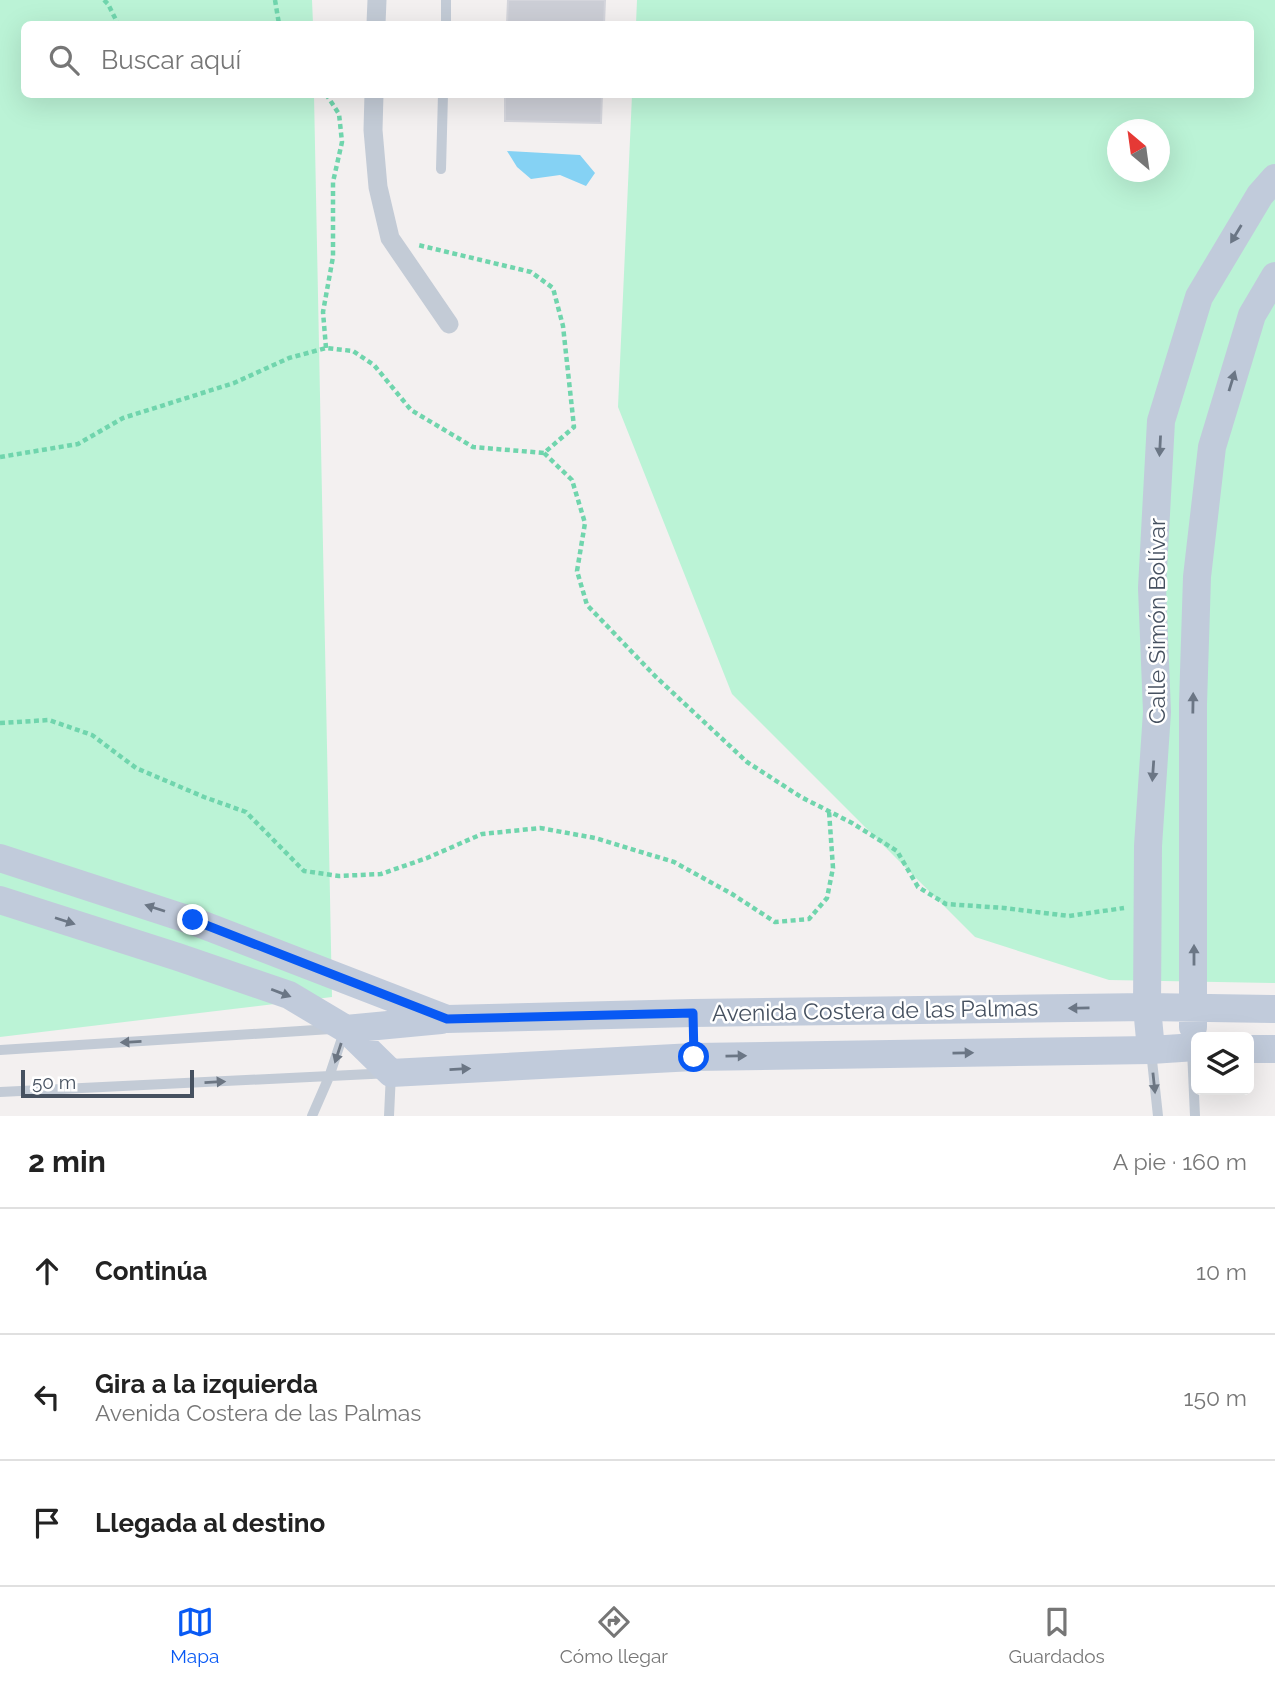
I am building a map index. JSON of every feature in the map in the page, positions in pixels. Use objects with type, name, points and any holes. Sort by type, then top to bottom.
[{"type":"main road","name":"Calle Simón Bolívar","points":[[1151,1050],[1147,1007],[1148,846],[1157,712],[1152,588],[1161,421],[1199,296],[1260,195],[1275,178]]},
{"type":"main road","name":"Calle Simón Bolívar","points":[[1194,1032],[1193,704],[1197,577],[1212,447],[1252,315],[1275,276]]},
{"type":"main road","name":"Avenida Costera de las Palmas","points":[[0,858],[193,920],[447,1019],[1147,1007],[1275,1009]]},
{"type":"main road","points":[[0,900],[289,995],[346,1028],[391,1073]]},
{"type":"main road","points":[[693,1013],[694,1057]]},
{"type":"main road","points":[[346,1028],[447,1019]]},
{"type":"main road","name":"Avenida Costera de las Palmas","points":[[391,1073],[694,1057],[1191,1047]]},
{"type":"main road","points":[[1254,1049],[1275,1049]]},
{"type":"street","points":[[376,21],[377,0]]},
{"type":"street","points":[[374,98],[373,130],[378,187],[390,238],[449,324]]},
{"type":"lane","points":[[446,0],[446,21]]},
{"type":"lane","points":[[441,169],[443,98]]},
{"type":"lane","points":[[0,1050],[346,1028],[313,1116]]},
{"type":"lane","points":[[1151,1050],[1158,1116]]},
{"type":"lane","points":[[389,1116],[391,1073]]},
{"type":"lane","name":"Avenida Costera de las Palmas","points":[[0,1092],[391,1073]]},
{"type":"lane","points":[[1195,1095],[1195,1116]]},
{"type":"path","points":[[104,0],[116,21]]},
{"type":"path","points":[[275,0],[278,21]]},
{"type":"path","points":[[326,348],[323,312],[333,257],[333,182],[342,142],[339,114],[329,98]]},
{"type":"path","points":[[390,238],[531,272],[553,288],[563,326],[574,427],[544,453]]},
{"type":"path","points":[[0,457],[78,444],[123,418],[234,383],[289,358],[326,348],[353,351],[374,365],[411,410],[473,447],[544,453],[572,480],[585,523],[577,572],[587,605],[656,677],[747,762],[801,797],[897,850],[918,887],[946,904],[1069,916],[1148,905]]},
{"type":"path","points":[[0,723],[49,720],[92,735],[136,768],[246,812],[304,871],[339,876],[381,874],[482,834],[540,828],[595,838],[674,862],[732,894],[775,922],[809,919],[827,898],[833,868],[829,811]]},
{"type":"green space","points":[[0,0],[312,0],[313,21],[21,21],[21,98],[314,98],[332,997],[0,1037]]},
{"type":"green space","points":[[637,0],[1275,0],[1275,983],[1109,980],[975,937],[732,694],[618,407],[632,98],[1254,98],[1254,21],[636,21]]},
{"type":"water","points":[[507,151],[580,155],[595,173],[586,186],[560,175],[531,179],[517,167]]},
{"type":"building","points":[[508,0],[605,0],[604,21],[507,21]]},
{"type":"building","points":[[505,98],[602,98],[601,123],[505,121]]},
{"type":"route","points":[[193,920],[447,1019],[693,1013],[694,1057]]}]
